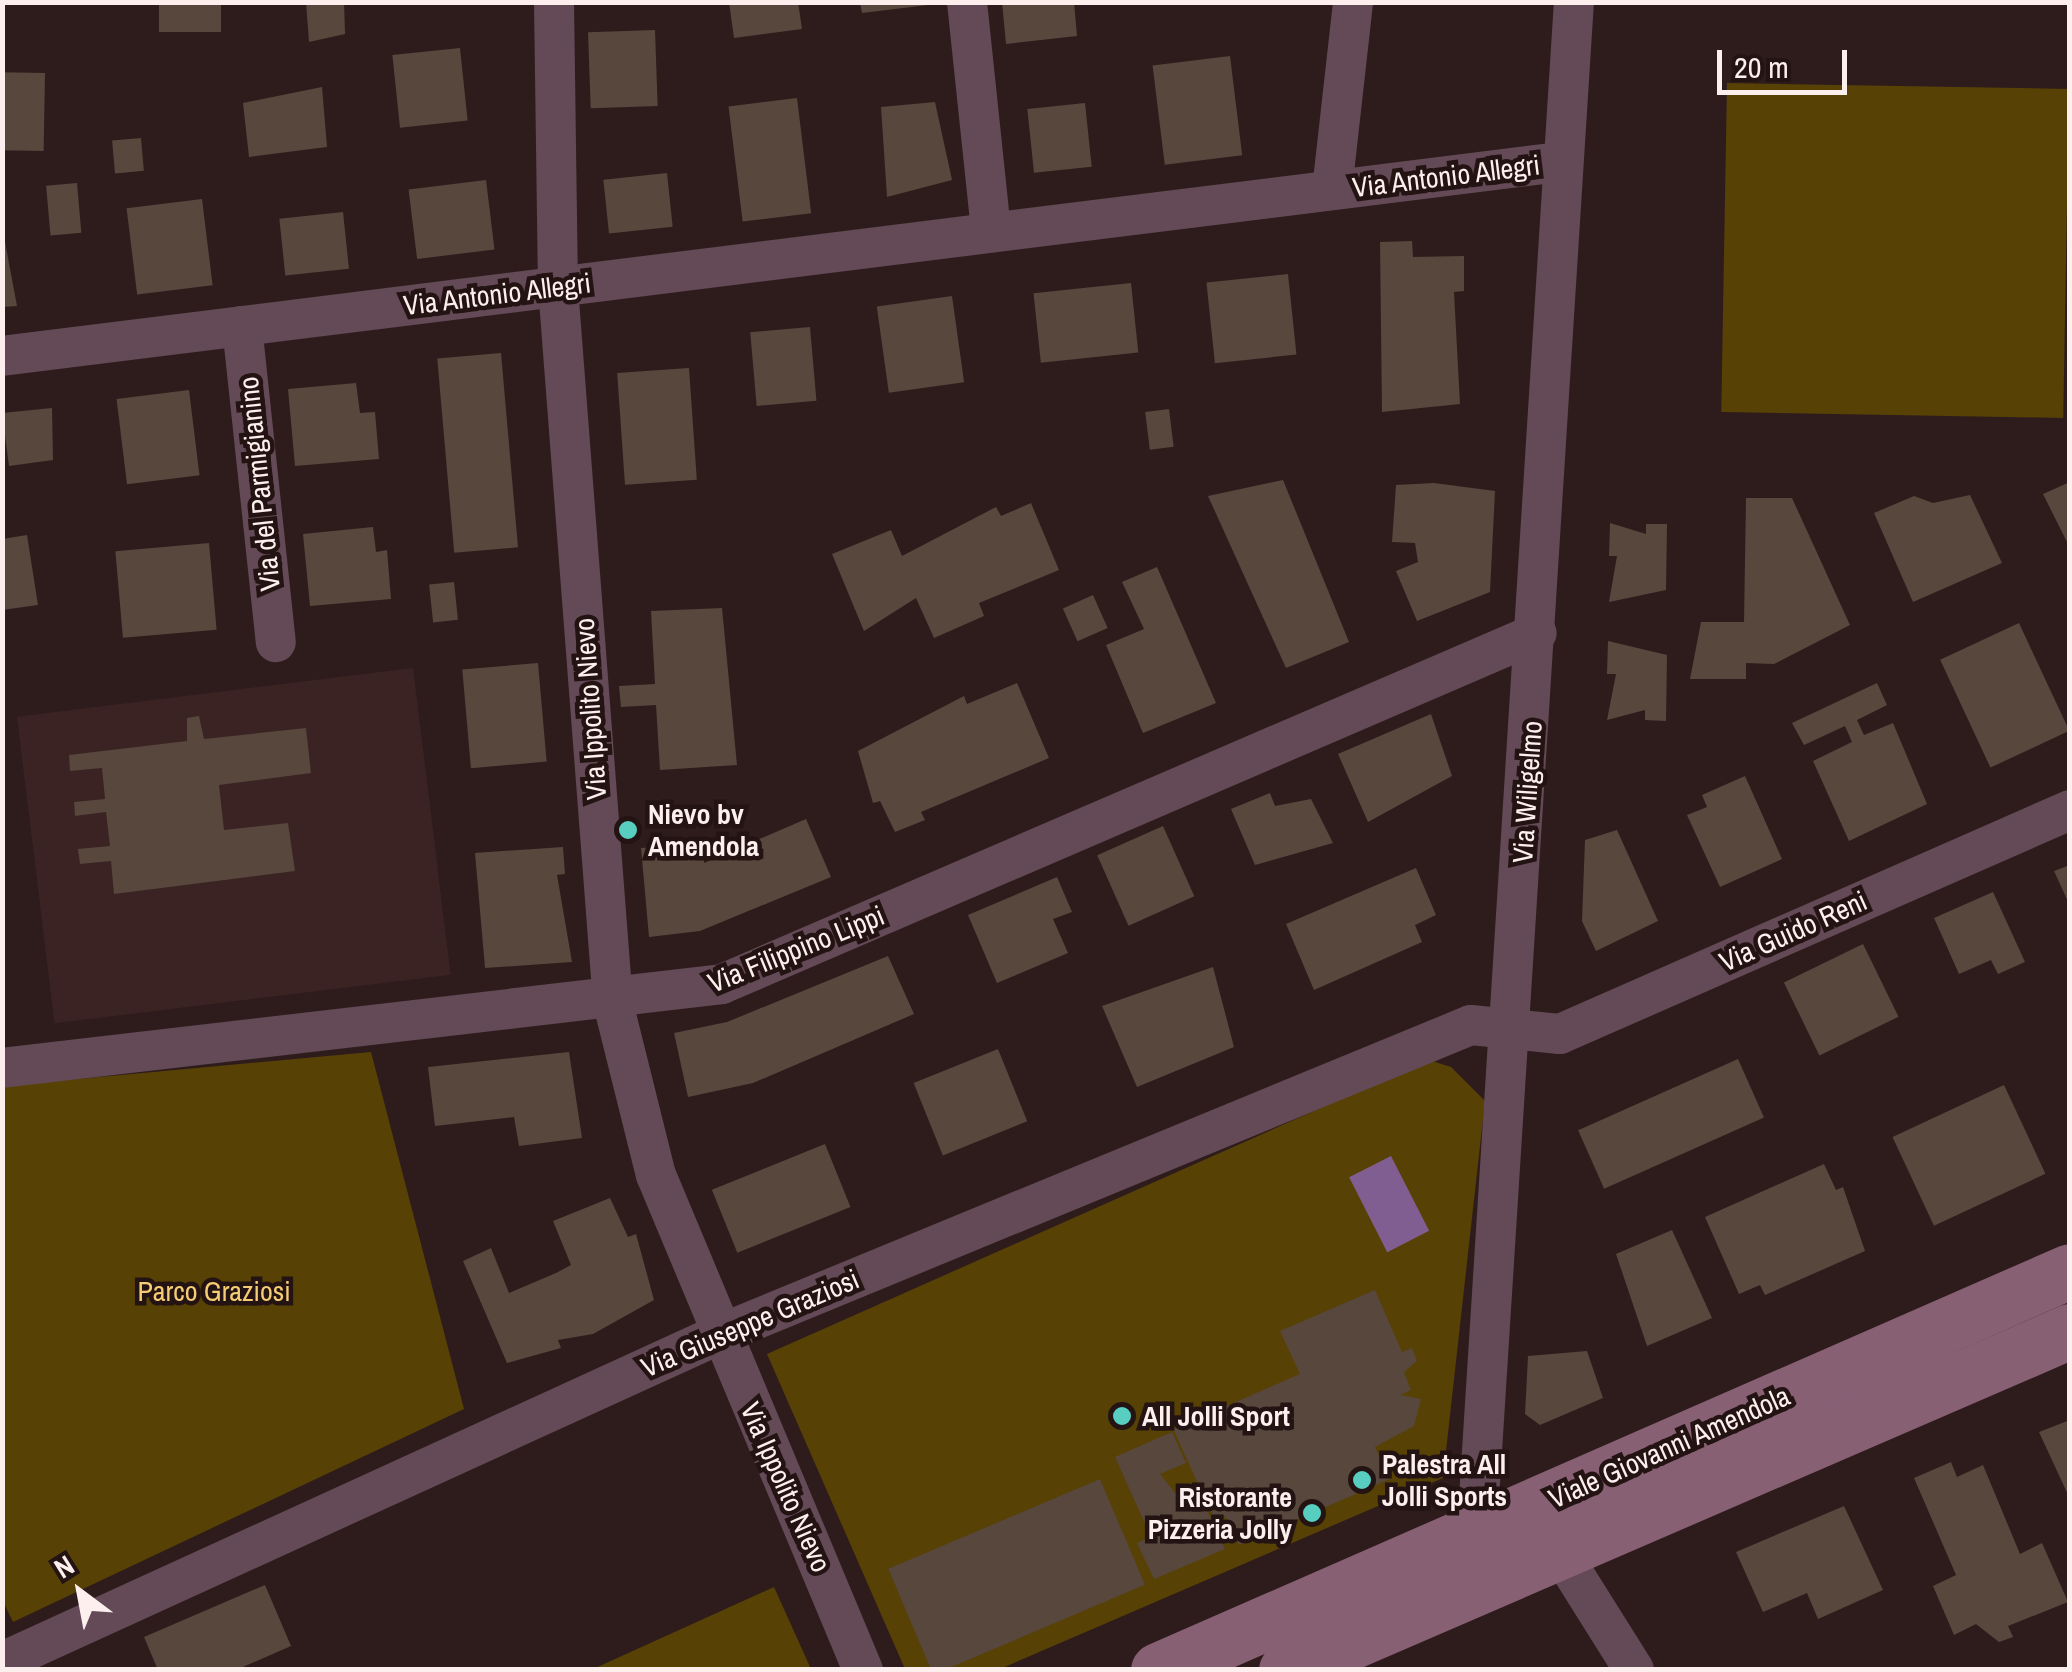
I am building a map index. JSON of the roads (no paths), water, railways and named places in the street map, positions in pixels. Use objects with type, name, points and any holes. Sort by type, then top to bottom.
[{"type":"main road","name":"Viale Giovanni Amendola","points":[[1286,1670],[1510,1541],[2070,1272]]},
{"type":"main road","name":"Viale Giovanni Amendola","points":[[1158,1670],[2070,1331]]},
{"type":"street","name":"Via Ippolito Nievo","points":[[554,2],[558,287],[613,1002],[656,1175],[718,1334],[863,1670]]},
{"type":"street","points":[[968,2],[991,232]]},
{"type":"street","name":"Via Antonio Allegri","points":[[1332,190],[1353,2]]},
{"type":"street","name":"Via Wiligelmo","points":[[1510,1541],[1512,1030],[1537,634],[1559,162],[1574,2]]},
{"type":"street","name":"Via Antonio Allegri","points":[[2,356],[1559,162]]},
{"type":"street","name":"Via del Parmigianino","points":[[242,326],[276,642]]},
{"type":"street","name":"Via Filippino Lippi","points":[[2,1068],[613,1002],[722,984],[1537,634]]},
{"type":"street","name":"Via Guido Reni","points":[[1512,1030],[1560,1034],[2070,810]]},
{"type":"street","name":"Via Giuseppe Graziosi","points":[[2,1662],[718,1334],[1471,1025],[1512,1030]]},
{"type":"street","points":[[1510,1541],[1634,1670]]},
{"type":"place","name":"Nievo bv Amendola","points":[[628,830]]},
{"type":"place","name":"All Jolli Sport","points":[[1122,1416]]},
{"type":"place","name":"Palestra All Jolli Sports","points":[[1362,1480]]},
{"type":"place","name":"Ristorante Pizzeria Jolly","points":[[1312,1513]]},
{"type":"park label","name":"Parco Graziosi","points":[[214,1291]]}]
